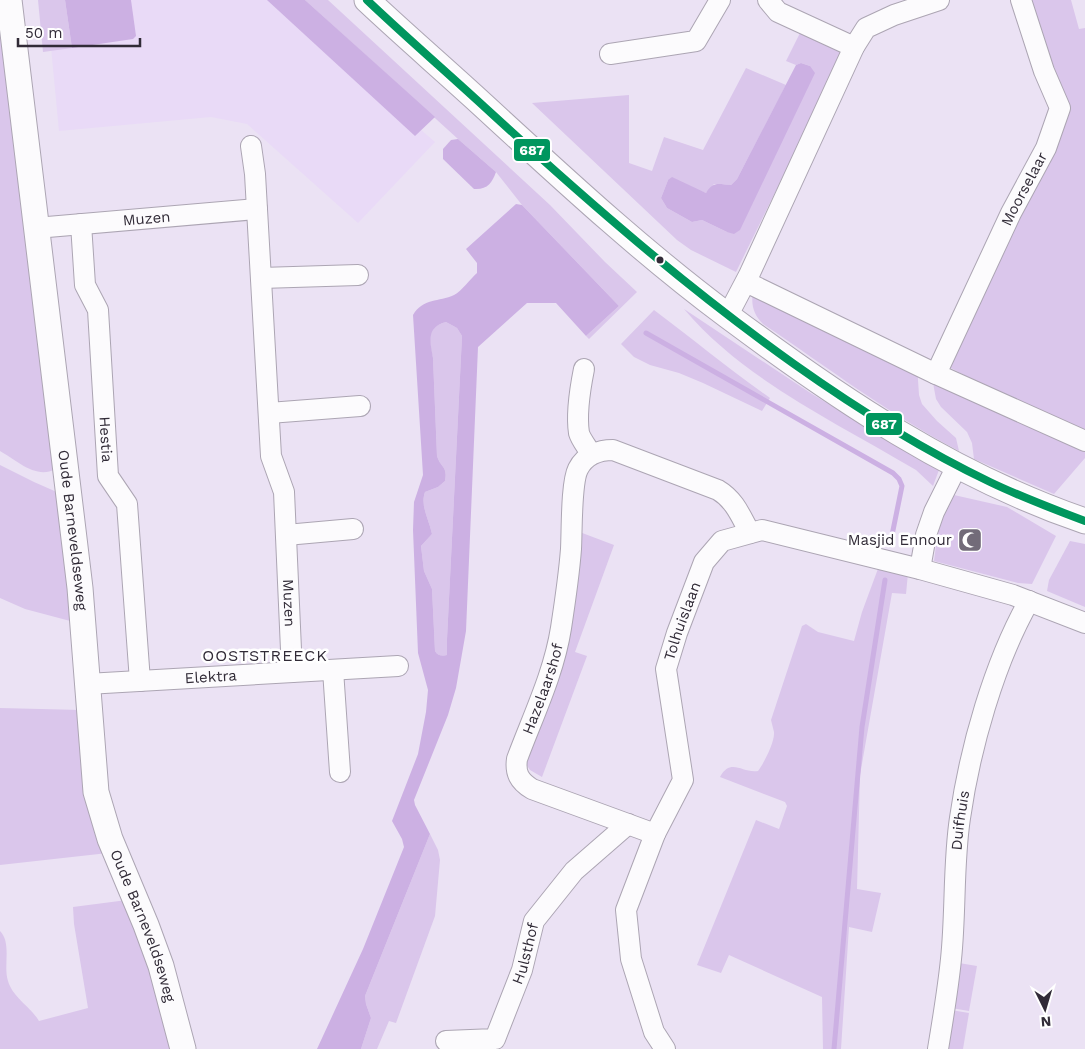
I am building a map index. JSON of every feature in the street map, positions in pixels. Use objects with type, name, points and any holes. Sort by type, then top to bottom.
[{"type":"street","name":"Oude Barneveldseweg","points":[[9,0],[80,588],[96,792],[110,840],[161,966],[183,1049]]},
{"type":"street","points":[[367,0],[584,199],[669,270],[792,364],[881,424],[958,466],[1003,489],[1085,521]]},
{"type":"street","points":[[610,54],[696,40],[720,0]]},
{"type":"street","points":[[768,0],[778,12],[854,47]]},
{"type":"street","points":[[728,315],[746,282],[854,47],[866,28],[894,15],[939,0]]},
{"type":"street","name":"Moorselaar","points":[[936,374],[1011,213],[1046,148],[1060,108],[1044,71],[1021,0]]},
{"type":"street","name":"Muzen","points":[[251,146],[255,174],[271,456],[284,492],[292,672]]},
{"type":"street","name":"Muzen","points":[[36,228],[257,209]]},
{"type":"street","name":"Hestia","points":[[81,224],[85,285],[98,310],[108,476],[127,504],[140,680]]},
{"type":"street","points":[[261,278],[358,275]]},
{"type":"street","points":[[746,282],[936,374],[1085,441]]},
{"type":"street","points":[[584,370],[579,414],[580,435],[591,454],[603,450],[613,450],[718,490],[727,495],[733,502],[750,533]]},
{"type":"street","points":[[269,413],[360,406]]},
{"type":"street","name":"Hazelaarshof","points":[[591,454],[578,469],[575,483],[571,551],[561,630],[554,662],[517,758],[516,768],[518,777],[523,784],[532,789],[655,834]]},
{"type":"street","points":[[920,569],[926,535],[934,512],[958,466]]},
{"type":"street","points":[[286,535],[353,529]]},
{"type":"street","name":"Tolhuislaan","points":[[656,1047],[654,1032],[631,959],[626,910],[655,834],[682,780],[666,669],[677,633],[704,562],[722,541],[762,530],[920,569],[1021,598],[1085,623]]},
{"type":"street","name":"Duifhuis","points":[[938,1049],[952,958],[960,819],[973,748],[990,692],[1013,633],[1021,598]]},
{"type":"street","name":"Elektra","points":[[87,684],[398,666]]},
{"type":"street","points":[[333,670],[340,772]]},
{"type":"street","name":"Hulsthof","points":[[446,1041],[495,1039],[522,970],[534,921],[574,871],[628,824]]},
{"type":"shaded area","points":[[0,0],[55,469],[48,472],[34,471],[27,468],[0,451]]},
{"type":"shaded area","points":[[38,0],[65,0],[72,48],[43,52]]},
{"type":"shaded area","points":[[65,0],[131,0],[136,36],[133,39],[72,48]]},
{"type":"shaded area","points":[[128,0],[271,0],[435,142],[358,223],[247,124],[211,117],[59,131],[51,47],[132,36]]},
{"type":"shaded area","points":[[267,0],[305,0],[435,117],[415,136]]},
{"type":"shaded area","points":[[305,0],[328,0],[550,205],[637,292],[589,339],[586,336],[619,306],[522,205],[496,172]]},
{"type":"shaded area","points":[[1032,0],[1071,0],[1079,29],[1085,28],[1085,439],[947,366],[1062,127]]},
{"type":"shaded area","points":[[801,31],[845,50],[736,272],[691,250],[677,240],[532,103],[629,95],[629,163],[652,171],[664,137],[703,150],[746,68],[786,85],[737,179],[731,185],[714,184],[706,193],[668,180],[661,198],[667,208],[692,222],[702,220],[727,232],[810,66],[801,63],[796,65],[786,61]]},
{"type":"shaded area","points":[[801,63],[810,66],[815,73],[740,230],[734,234],[702,220],[692,222],[667,208],[661,198],[668,180],[672,177],[706,193],[714,185],[731,185],[737,179],[796,65]]},
{"type":"shaded area","points":[[458,139],[496,172],[486,187],[474,189],[443,159],[443,149],[451,140]]},
{"type":"shaded area","points":[[516,204],[522,205],[619,306],[586,336],[556,303],[527,303],[478,347],[466,631],[456,688],[448,715],[414,800],[430,834],[365,996],[371,1018],[361,1049],[317,1049],[363,949],[404,847],[402,839],[392,821],[418,754],[428,690],[418,653],[413,530],[414,502],[423,475],[413,315],[426,303],[454,295],[477,273],[477,263],[466,249]],"holes":[[[446,322],[457,328],[462,336],[447,655],[441,655],[435,651],[432,589],[424,571],[421,546],[432,534],[424,507],[425,492],[438,487],[445,481],[446,476],[445,469],[437,456],[431,336],[435,327]]]},
{"type":"shaded area","points":[[754,289],[917,365],[919,395],[922,404],[956,438],[959,451],[908,422],[763,324],[753,308]]},
{"type":"shaded area","points":[[684,309],[812,394],[939,470],[933,486],[916,470],[763,379],[708,335]]},
{"type":"shaded area","points":[[654,310],[770,398],[762,411],[703,383],[679,373],[650,365],[634,357],[621,344]]},
{"type":"shaded area","points":[[446,322],[457,328],[462,336],[447,655],[441,655],[435,651],[432,589],[424,571],[421,546],[432,534],[424,507],[425,492],[438,487],[445,481],[446,476],[445,469],[437,456],[433,358],[430,341],[435,327]]},
{"type":"shaded area","points":[[931,372],[1085,451],[1085,458],[1054,494],[974,459],[972,443],[967,432],[941,407],[936,399]]},
{"type":"shaded area","points":[[0,465],[59,493],[74,622],[25,609],[0,598]]},
{"type":"shaded area","points":[[954,495],[1007,507],[1056,536],[1032,584],[1018,583],[934,561],[942,518]]},
{"type":"shaded area","points":[[577,531],[614,545],[575,652],[587,656],[542,777],[530,770],[526,764]]},
{"type":"shaded area","points":[[1070,541],[1085,544],[1085,607],[1047,591],[1049,580]]},
{"type":"shaded area","points":[[879,566],[908,573],[906,594],[892,593],[860,775],[857,889],[881,893],[872,932],[849,927],[841,1049],[823,1049],[822,997],[729,955],[721,973],[697,965],[756,820],[779,829],[787,806],[785,802],[720,777],[724,771],[733,767],[758,771],[773,741],[774,732],[771,720],[802,626],[806,624],[818,632],[854,641],[862,612]]},
{"type":"shaded area","points":[[0,708],[81,710],[108,853],[0,865]]},
{"type":"shaded area","points":[[430,834],[438,850],[440,860],[435,916],[396,1023],[389,1021],[377,1049],[361,1049],[371,1018],[365,996]]},
{"type":"shaded area","points":[[127,900],[173,1049],[0,1049],[0,931],[6,942],[7,975],[10,987],[39,1021],[88,1008],[74,924],[73,907]]},
{"type":"shaded area","points":[[959,963],[977,966],[969,1011],[951,1008]]},
{"type":"shaded area","points":[[951,1010],[969,1013],[963,1049],[944,1049]]},
{"type":"waterway","points":[[646,333],[893,473],[899,479],[902,486],[890,545]]},
{"type":"waterway","points":[[834,1049],[862,727],[885,580]]},
{"type":"transit line","name":"687","points":[[367,0],[600,211],[754,335],[841,396],[914,442],[1002,487],[1037,503],[1085,521]]},
{"type":"place","name":"Masjid Ennour","points":[[970,540]]},
{"type":"district","name":"OOSTSTREECK","points":[[265,655]]}]
